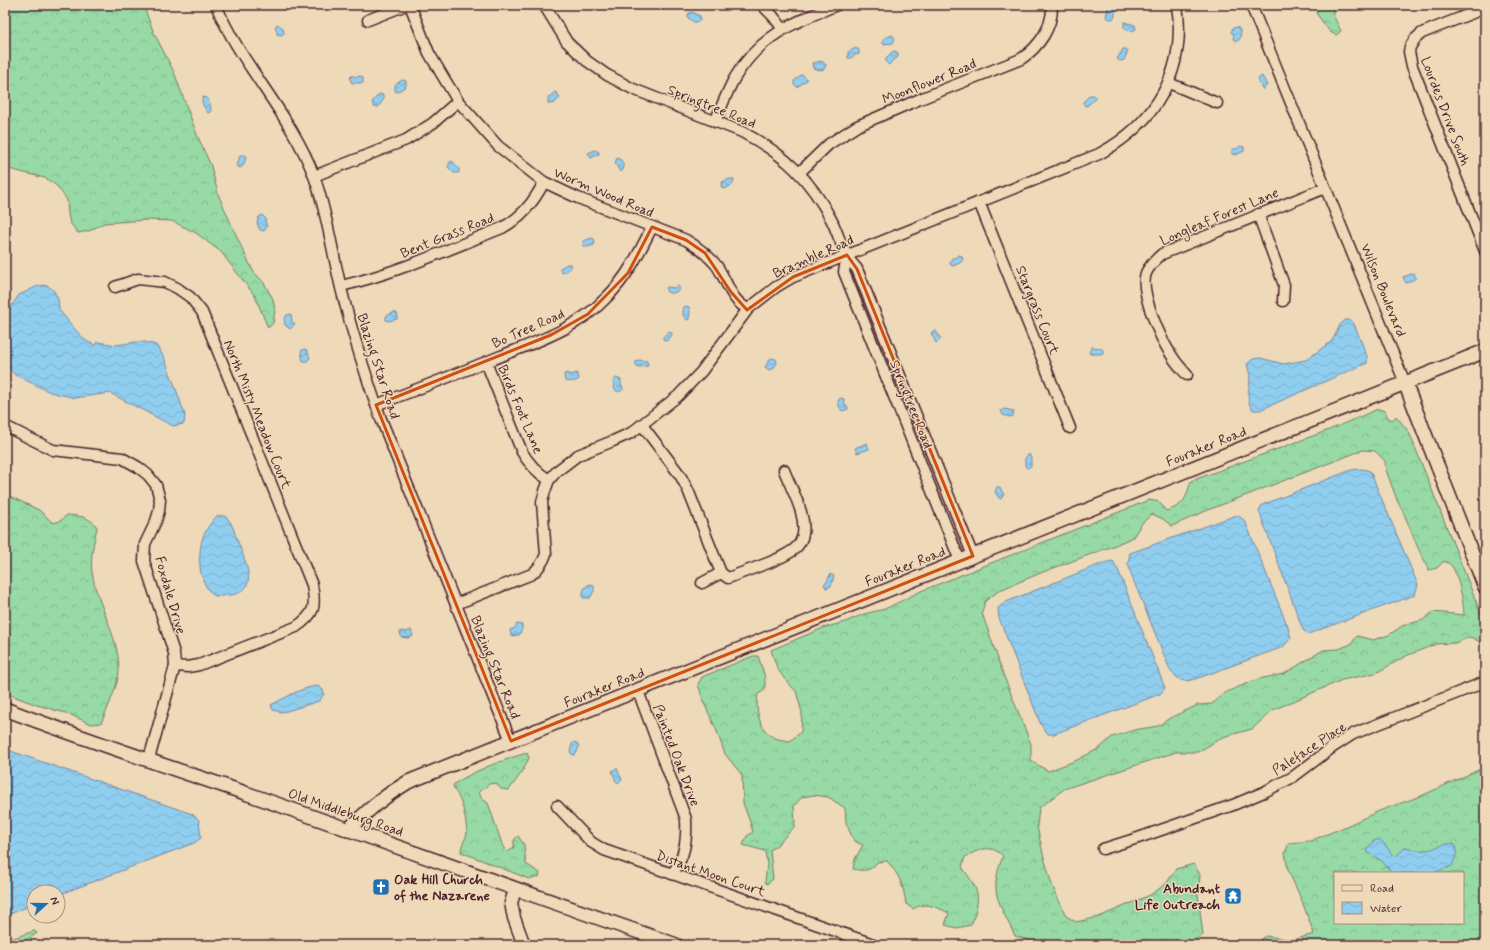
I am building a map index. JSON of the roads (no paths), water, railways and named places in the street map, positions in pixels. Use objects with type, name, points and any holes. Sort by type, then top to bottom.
[{"type":"main road","name":"Fouraker Road","points":[[348,830],[389,793],[408,782],[1485,351]]},
{"type":"main road","name":"Wilson Boulevard","points":[[1405,383],[1480,559],[1485,587]]},
{"type":"main road","name":"Old Middleburg Road","points":[[5,709],[515,890],[676,945]]},
{"type":"street","name":"Blazing Star Road","points":[[216,5],[234,40],[300,145],[314,176],[326,218],[356,345],[376,406],[511,741]]},
{"type":"street","points":[[368,20],[406,5]]},
{"type":"street","name":"Worm Wood Road","points":[[410,5],[429,53],[458,101],[498,146],[544,182],[578,198],[686,240],[705,253],[716,266],[731,292],[741,304],[748,309]]},
{"type":"street","name":"Springtree Road","points":[[544,5],[568,42],[587,60],[607,75],[632,89],[742,132],[788,161],[808,183],[822,203],[847,255],[857,270],[973,556]]},
{"type":"street","points":[[762,5],[783,29]]},
{"type":"street","points":[[715,122],[731,85],[746,61],[757,50],[783,29],[800,20],[837,5]]},
{"type":"street","name":"Moonflower Road","points":[[799,173],[829,144],[857,126],[1028,54],[1039,42],[1047,29],[1052,12],[1052,5]]},
{"type":"street","name":"Bramble Road","points":[[456,604],[532,574],[539,569],[544,562],[546,554],[542,502],[549,480],[572,458],[631,432],[678,396],[701,372],[748,309],[776,287],[793,277],[1089,158],[1112,146],[1133,130],[1148,115],[1163,95],[1169,83],[1178,46],[1179,24],[1177,5]]},
{"type":"street","name":"Wilson Boulevard","points":[[1251,5],[1405,383]]},
{"type":"street","name":"Lourdes Drive South","points":[[1485,8],[1422,33],[1414,39],[1409,52],[1412,66],[1485,251]]},
{"type":"street","points":[[1169,83],[1217,103]]},
{"type":"street","points":[[314,176],[406,140],[433,123],[458,101]]},
{"type":"street","name":"Bent Grass Road","points":[[341,286],[368,280],[391,272],[502,228],[515,221],[522,215],[534,200],[544,182]]},
{"type":"street","name":"Longleaf Forest Lane","points":[[1187,375],[1172,356],[1157,327],[1144,289],[1146,273],[1154,261],[1162,254],[1325,188]]},
{"type":"street","name":"Stargrass Court","points":[[979,202],[1070,428]]},
{"type":"street","points":[[1258,214],[1284,285],[1283,301]]},
{"type":"street","name":"Bo Tree Road","points":[[376,406],[551,336],[588,314],[606,300],[628,273],[639,255],[652,227]]},
{"type":"street","name":"Springtree Road","points":[[847,255],[844,272],[960,561]]},
{"type":"street","name":"North Misty Meadow Court","points":[[115,287],[138,279],[165,282],[190,297],[202,312],[312,585],[314,600],[313,610],[307,619],[296,626],[199,665],[188,667],[175,666]]},
{"type":"street","name":"Birds Foot Lane","points":[[486,362],[524,456],[539,474],[549,480]]},
{"type":"street","points":[[642,425],[680,475],[688,490],[721,573],[728,578],[786,555],[796,549],[800,543],[804,529],[801,512],[784,470]]},
{"type":"street","name":"Foxdale Drive","points":[[5,426],[53,450],[122,458],[138,467],[148,475],[156,485],[160,500],[159,511],[145,544],[144,561],[174,653],[175,666],[149,759]]},
{"type":"street","points":[[702,583],[721,573]]},
{"type":"street","name":"Paleface Place","points":[[1103,849],[1175,825],[1264,792],[1293,777],[1333,746],[1353,734],[1485,682]]},
{"type":"street","name":"Painted Oak Drive","points":[[638,691],[686,819],[686,844],[682,858],[672,874]]},
{"type":"street","name":"Distant Moon Court","points":[[557,806],[582,833],[598,847],[870,943]]},
{"type":"street","points":[[515,890],[511,903],[514,918],[524,945]]},
{"type":"water","points":[[1112,5],[1115,7],[1115,16],[1113,19],[1110,19],[1106,17],[1108,7]]},
{"type":"water","points":[[692,12],[700,16],[700,21],[694,22],[688,18],[688,14]]},
{"type":"water","points":[[1124,22],[1135,25],[1136,29],[1127,29],[1124,27]]},
{"type":"water","points":[[277,24],[283,28],[284,33],[282,35],[277,34],[275,27]]},
{"type":"water","points":[[1237,27],[1241,35],[1239,40],[1236,41],[1233,39],[1234,35],[1231,32],[1233,28]]},
{"type":"water","points":[[892,35],[895,38],[893,43],[883,44],[883,39]]},
{"type":"water","points":[[856,48],[859,50],[859,54],[848,58],[848,52]]},
{"type":"water","points":[[1123,49],[1128,51],[1124,60],[1121,61],[1117,59]]},
{"type":"water","points":[[895,51],[898,53],[898,57],[889,65],[886,62],[886,59],[892,52]]},
{"type":"water","points":[[822,61],[826,65],[824,69],[820,70],[813,68],[812,63]]},
{"type":"water","points":[[803,75],[807,80],[797,87],[794,84],[794,81]]},
{"type":"water","points":[[351,76],[361,76],[363,78],[363,83],[352,83],[350,79]]},
{"type":"water","points":[[1262,76],[1267,85],[1263,90],[1258,81]]},
{"type":"water","points":[[402,80],[406,81],[406,86],[397,92],[395,91],[395,85]]},
{"type":"water","points":[[555,92],[560,98],[555,103],[548,103],[548,98]]},
{"type":"water","points":[[379,94],[383,95],[384,99],[378,107],[374,107],[372,102]]},
{"type":"water","points":[[1090,95],[1093,95],[1096,98],[1085,106],[1083,102]]},
{"type":"water","points":[[203,97],[207,98],[210,104],[211,110],[209,113],[202,103]]},
{"type":"water","points":[[1240,146],[1244,147],[1244,151],[1236,155],[1232,154],[1232,149],[1237,149]]},
{"type":"water","points":[[595,150],[599,152],[599,154],[591,158],[588,153]]},
{"type":"water","points":[[240,155],[245,155],[246,158],[243,166],[240,168],[237,166]]},
{"type":"water","points":[[617,158],[621,160],[624,167],[620,172],[615,163]]},
{"type":"water","points":[[452,161],[459,169],[458,173],[454,173],[448,167]]},
{"type":"water","points":[[734,179],[733,184],[725,189],[722,188],[722,182]]},
{"type":"water","points":[[262,215],[266,219],[265,221],[267,226],[264,231],[260,230],[257,223],[259,217]]},
{"type":"water","points":[[592,238],[595,240],[594,245],[586,247],[583,246],[583,241]]},
{"type":"water","points":[[958,255],[962,256],[963,259],[960,263],[953,266],[950,262],[952,258],[955,258]]},
{"type":"water","points":[[567,264],[571,264],[571,268],[562,273],[560,268]]},
{"type":"water","points":[[1414,273],[1416,278],[1406,283],[1403,277]]},
{"type":"water","points":[[47,285],[54,291],[58,299],[59,310],[86,341],[95,345],[97,342],[117,345],[145,342],[156,345],[164,357],[177,392],[185,415],[184,424],[173,426],[110,393],[75,398],[50,392],[15,375],[5,363],[6,314],[19,295],[38,286]]},
{"type":"water","points":[[678,286],[680,289],[675,292],[669,293],[666,291],[667,287],[674,288]]},
{"type":"water","points":[[686,306],[689,307],[690,311],[689,319],[687,320],[683,315],[683,308]]},
{"type":"water","points":[[395,312],[398,315],[397,319],[389,321],[386,320],[386,316]]},
{"type":"water","points":[[291,314],[292,322],[295,324],[290,329],[285,325],[284,318]]},
{"type":"water","points":[[1345,320],[1351,320],[1354,324],[1367,356],[1367,363],[1260,410],[1253,410],[1248,399],[1250,379],[1247,364],[1253,359],[1260,358],[1284,364],[1306,360],[1332,341],[1340,325]]},
{"type":"water","points":[[935,330],[941,339],[936,343],[931,333]]},
{"type":"water","points":[[669,331],[672,333],[671,336],[665,341],[663,337]]},
{"type":"water","points":[[1092,347],[1101,348],[1103,353],[1090,354],[1089,352]]},
{"type":"water","points":[[304,349],[307,350],[310,358],[307,361],[303,361],[301,351]]},
{"type":"water","points":[[771,358],[776,359],[777,363],[773,369],[769,370],[765,367]]},
{"type":"water","points":[[638,360],[647,361],[648,366],[638,367],[635,363]]},
{"type":"water","points":[[567,373],[570,375],[577,373],[579,379],[572,382],[565,381],[564,374]]},
{"type":"water","points":[[616,378],[621,380],[623,389],[621,391],[615,390],[613,381]]},
{"type":"water","points":[[840,398],[844,399],[845,405],[848,409],[842,411],[838,401]]},
{"type":"water","points":[[1004,409],[1014,411],[1013,416],[1010,417],[1003,415],[1001,411]]},
{"type":"water","points":[[867,443],[869,449],[857,453],[855,448]]},
{"type":"water","points":[[1029,454],[1031,458],[1031,466],[1027,468],[1025,466],[1025,458]]},
{"type":"water","points":[[1362,469],[1370,471],[1418,585],[1415,595],[1308,634],[1303,630],[1259,511],[1262,505],[1351,470]]},
{"type":"water","points":[[997,487],[1000,487],[1004,494],[1001,499],[995,492]]},
{"type":"water","points":[[1237,515],[1245,521],[1288,627],[1291,638],[1283,647],[1201,677],[1188,681],[1178,679],[1171,672],[1132,577],[1128,563],[1130,553]]},
{"type":"water","points":[[217,516],[225,516],[230,522],[248,573],[246,588],[240,592],[230,595],[215,596],[209,591],[205,585],[200,569],[200,552],[203,537]]},
{"type":"water","points":[[1113,561],[1118,570],[1165,688],[1160,694],[1054,734],[1048,734],[1041,725],[999,618],[998,608],[1006,602],[1103,563]]},
{"type":"water","points":[[830,574],[834,576],[831,586],[826,588],[824,584],[827,582]]},
{"type":"water","points":[[590,584],[594,586],[594,591],[590,598],[583,598],[586,586]]},
{"type":"water","points":[[517,624],[522,625],[519,635],[511,636],[510,630],[515,628]]},
{"type":"water","points":[[411,630],[413,636],[408,638],[401,637],[400,631],[406,632]]},
{"type":"water","points":[[318,686],[323,690],[324,694],[319,701],[287,711],[281,712],[273,710],[271,705],[300,691]]},
{"type":"water","points":[[575,742],[579,747],[576,754],[573,755],[570,752],[572,744]]},
{"type":"water","points":[[5,749],[192,814],[199,820],[201,838],[194,843],[66,892],[66,884],[26,884],[26,907],[5,916]]},
{"type":"water","points":[[617,768],[622,779],[618,783],[612,771]]},
{"type":"water","points":[[1379,839],[1395,857],[1406,847],[1416,850],[1423,850],[1450,844],[1454,844],[1456,855],[1452,866],[1436,872],[1391,872],[1382,861],[1368,853],[1367,849],[1373,842]]},
{"type":"place","name":"Oak Hill Church of the Nazarene","points":[[381,887]]},
{"type":"place","name":"Abundant Life Outreach","points":[[1233,896]]}]
